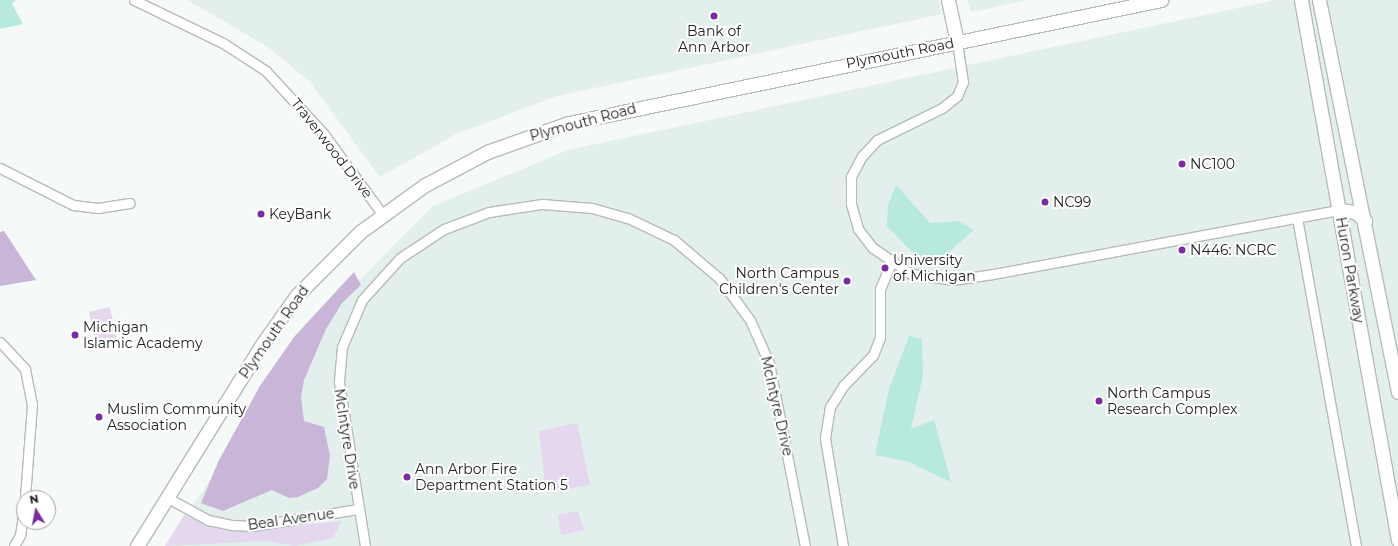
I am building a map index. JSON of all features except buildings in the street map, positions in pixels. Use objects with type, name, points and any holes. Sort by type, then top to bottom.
[{"type":"main road","points":[[948,0],[957,42]]},
{"type":"main road","name":"Plymouth Road","points":[[137,546],[263,343],[297,295],[360,232],[425,185],[487,152],[569,123],[1161,0]]},
{"type":"main road","name":"Huron Parkway","points":[[1301,0],[1339,210],[1392,474],[1398,540]]},
{"type":"main road","name":"Huron Parkway","points":[[1319,0],[1365,220],[1398,392]]},
{"type":"main road","points":[[1339,210],[1355,212],[1365,220]]},
{"type":"street","name":"Traverwood Drive","points":[[134,0],[223,43],[266,71],[323,133],[383,215]]},
{"type":"street","points":[[957,42],[964,82],[957,96],[942,108],[877,140],[862,156],[851,177],[851,204],[858,229],[873,248],[891,263],[911,274],[953,280],[1339,210]]},
{"type":"street","points":[[0,168],[72,205],[98,208],[130,203]]},
{"type":"street","name":"McIntyre Drive","points":[[358,509],[338,381],[342,347],[362,300],[400,258],[444,229],[511,208],[569,206],[610,212],[674,240],[719,278],[750,320],[775,383],[804,546]]},
{"type":"street","points":[[1297,218],[1356,546]]},
{"type":"street","points":[[843,546],[825,438],[830,407],[844,385],[873,355],[880,338],[880,289],[891,263]]},
{"type":"street","points":[[0,342],[25,370],[33,418],[26,490]]},
{"type":"street","name":"Beal Avenue","points":[[168,498],[208,520],[232,525],[253,526],[358,509]]},
{"type":"street","points":[[358,509],[365,546]]},
{"type":"street","points":[[14,546],[20,535],[21,530]]},
{"type":"shaded area","points":[[0,0],[16,0],[12,4],[23,24],[0,29]]},
{"type":"shaded area","points":[[187,0],[939,0],[942,14],[557,96],[456,134],[380,177],[310,82],[268,47]]},
{"type":"shaded area","points":[[967,0],[1029,0],[971,12]]},
{"type":"shaded area","name":"University of Michigan","points":[[1275,0],[1398,0],[1398,546],[166,546],[310,330],[433,206],[568,150]]},
{"type":"shaded area","points":[[896,185],[930,223],[958,221],[974,230],[937,262],[914,254],[887,226],[888,205]]},
{"type":"shaded area","points":[[4,231],[36,280],[0,286],[0,232]]},
{"type":"shaded area","points":[[354,272],[361,285],[342,303],[326,329],[304,380],[301,397],[304,421],[324,427],[330,456],[327,479],[318,488],[298,497],[289,498],[272,490],[223,511],[201,503],[219,460],[260,386],[294,337]]},
{"type":"shaded area","points":[[110,307],[117,342],[96,346],[89,312]]},
{"type":"shaded area","points":[[909,336],[922,339],[923,375],[911,429],[934,420],[951,482],[906,461],[875,455],[889,389]]},
{"type":"shaded area","points":[[577,423],[590,485],[546,492],[539,431]]},
{"type":"shaded area","points":[[578,511],[584,530],[561,535],[558,515]]},
{"type":"shaded area","points":[[184,515],[214,528],[237,532],[342,521],[333,538],[294,546],[267,541],[165,546]]},
{"type":"place","name":"Bank of Ann Arbor","points":[[714,16]]},
{"type":"place","name":"NC100","points":[[1182,164]]},
{"type":"place","name":"NC99","points":[[1045,202]]},
{"type":"place","name":"KeyBank","points":[[261,214]]},
{"type":"place","name":"N446: NCRC","points":[[1182,250]]},
{"type":"place","name":"University of Michigan","points":[[885,268]]},
{"type":"place","name":"North Campus Children's Center","points":[[847,281]]},
{"type":"place","name":"Michigan Islamic Academy","points":[[75,335]]},
{"type":"place","name":"North Campus Research Complex","points":[[1099,401]]},
{"type":"place","name":"Muslim Community Association","points":[[99,417]]},
{"type":"place","name":"Ann Arbor Fire Department Station 5","points":[[407,477]]}]
